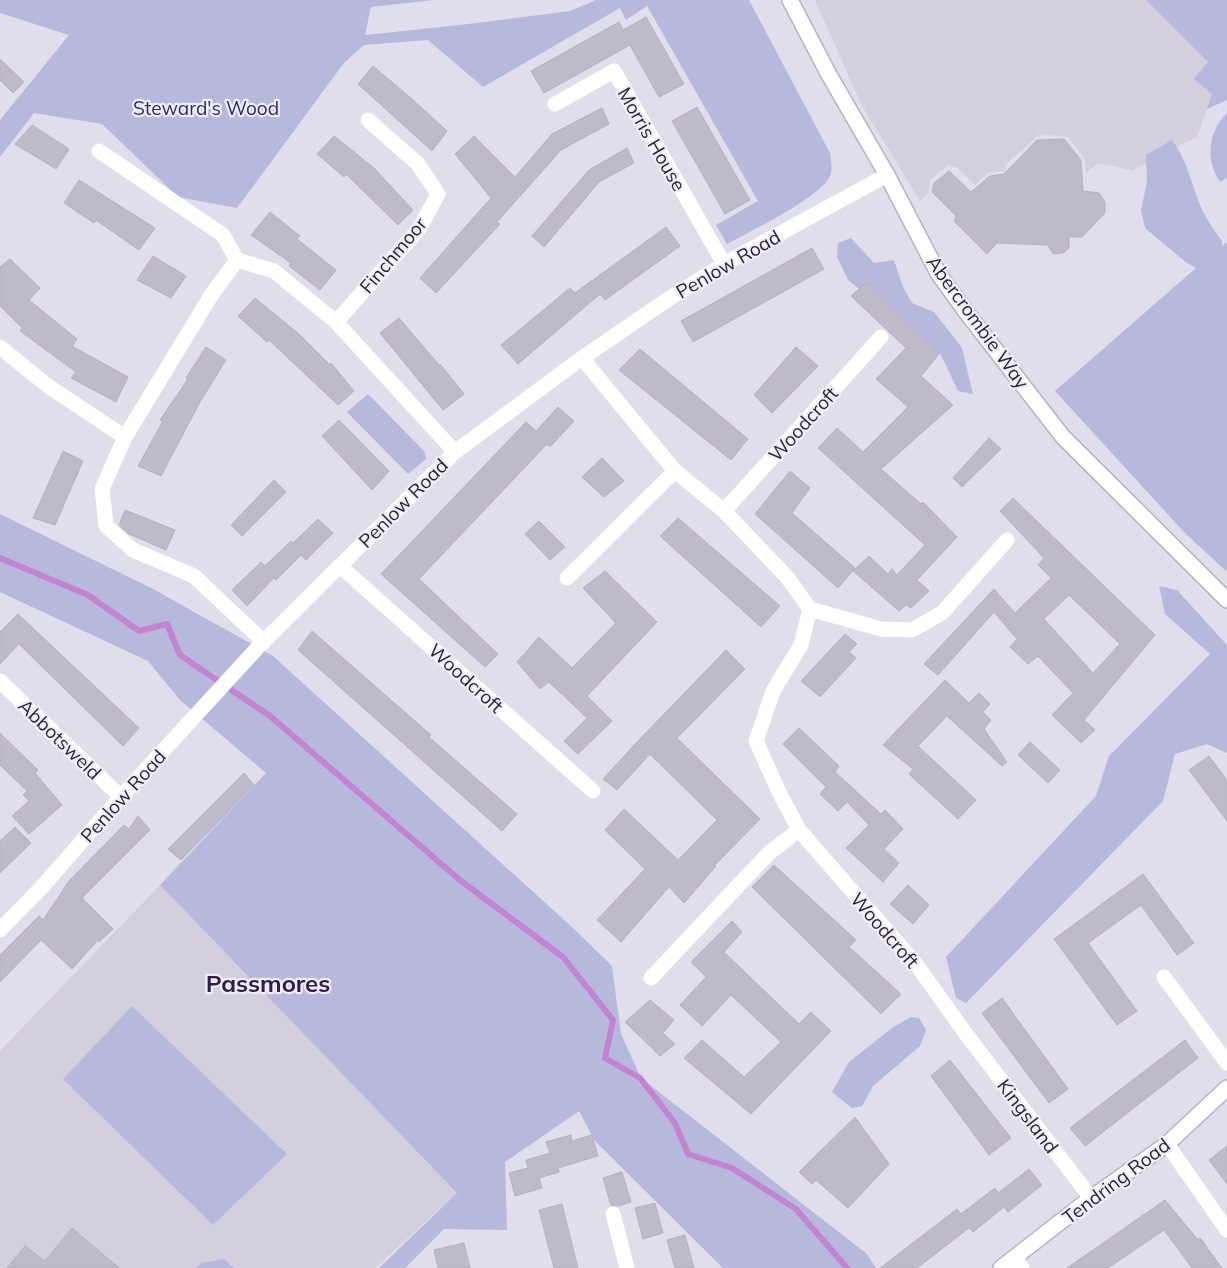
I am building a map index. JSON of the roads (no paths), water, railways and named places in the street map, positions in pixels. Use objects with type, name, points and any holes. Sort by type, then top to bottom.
[{"type":"street","name":"Abercrombie Way","points":[[790,0],[938,273],[966,312],[1063,437],[1227,600]]},
{"type":"street","name":"Morris House","points":[[555,104],[614,71],[724,264]]},
{"type":"street","name":"Finchmoor","points":[[336,322],[420,229],[438,194],[418,164],[368,120]]},
{"type":"street","points":[[99,151],[223,235],[237,260],[274,271],[336,322],[455,452]]},
{"type":"street","name":"Penlow Road","points":[[0,930],[41,888],[121,797],[264,642],[455,452],[582,358],[666,300],[724,264],[886,175]]},
{"type":"street","points":[[237,260],[212,294],[125,437],[102,489],[106,526],[132,550],[194,576],[264,642]]},
{"type":"street","name":"Woodcroft","points":[[724,511],[881,337]]},
{"type":"street","points":[[0,347],[48,386],[125,437]]},
{"type":"street","points":[[582,358],[675,471],[724,511],[787,577],[810,609],[881,629],[912,630],[942,613],[1007,540]]},
{"type":"street","points":[[567,578],[675,471]]},
{"type":"street","name":"Woodcroft","points":[[340,566],[593,790]]},
{"type":"street","name":"Woodcroft","points":[[810,609],[801,645],[774,691],[756,741],[799,830],[916,964],[966,1034]]},
{"type":"street","name":"Abbotsweld","points":[[0,681],[121,797]]},
{"type":"street","points":[[651,978],[769,853],[799,830]]},
{"type":"street","points":[[1164,977],[1227,1063]]},
{"type":"street","name":"Kingsland","points":[[966,1034],[1091,1198]]},
{"type":"street","name":"Tendring Road","points":[[1001,1268],[1018,1263],[1091,1198],[1167,1144],[1227,1088]]},
{"type":"street","points":[[1167,1144],[1227,1230]]},
{"type":"street","points":[[613,1214],[627,1268]]},
{"type":"waterway","points":[[0,558],[88,595],[139,631],[167,624],[180,655],[270,716],[461,881],[563,957],[613,1020],[605,1058],[640,1078],[675,1123],[688,1154],[732,1168],[796,1209],[847,1268]]},
{"type":"district","name":"Passmores","points":[[268,984]]},
{"type":"park label","name":"Steward's Wood","points":[[206,108]]}]
